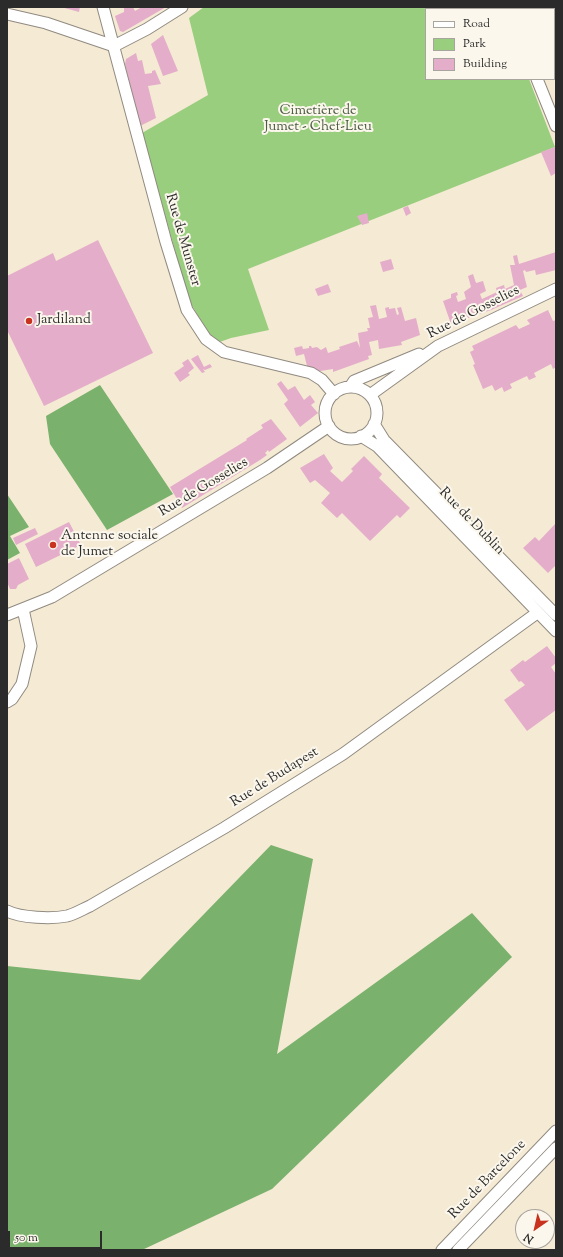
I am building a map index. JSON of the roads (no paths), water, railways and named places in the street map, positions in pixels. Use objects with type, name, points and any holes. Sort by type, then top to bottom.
[{"type":"street","name":"Rue de Munster","points":[[103,7],[166,242],[187,310],[206,339],[224,352],[310,373],[322,380],[334,394]]},
{"type":"street","points":[[7,14],[46,23],[114,46],[147,29],[182,7]]},
{"type":"street","points":[[536,80],[556,126]]},
{"type":"street","name":"Rue de Gosselies","points":[[370,395],[438,346],[556,289]]},
{"type":"street","points":[[350,387],[354,381],[438,346]]},
{"type":"street","points":[[350,387],[362,390],[370,395],[377,410],[374,424],[368,431],[356,438],[347,438],[338,435],[329,426],[325,414],[326,405],[330,397],[345,388],[350,387]]},
{"type":"street","name":"Rue de Dublin","points":[[374,424],[384,440],[556,615]]},
{"type":"street","name":"Rue de Gosselies","points":[[7,615],[52,598],[267,468],[329,426]]},
{"type":"street","name":"Rue de Dublin","points":[[361,436],[377,446],[556,632]]},
{"type":"street","points":[[7,702],[12,698],[22,684],[31,646],[23,609]]},
{"type":"street","name":"Rue de Budapest","points":[[7,911],[42,917],[67,916],[90,906],[224,828],[343,754],[537,613]]},
{"type":"street","name":"Rue de Barcelone","points":[[442,1250],[556,1131]]},
{"type":"street","name":"Rue de Barcelone","points":[[458,1250],[556,1148]]},
{"type":"place","name":"Jardiland","points":[[29,321]]},
{"type":"place","name":"Antenne sociale de Jumet","points":[[53,545]]},
{"type":"park label","name":"Cimetière de Jumet - Chef-Lieu","points":[[318,120]]}]
